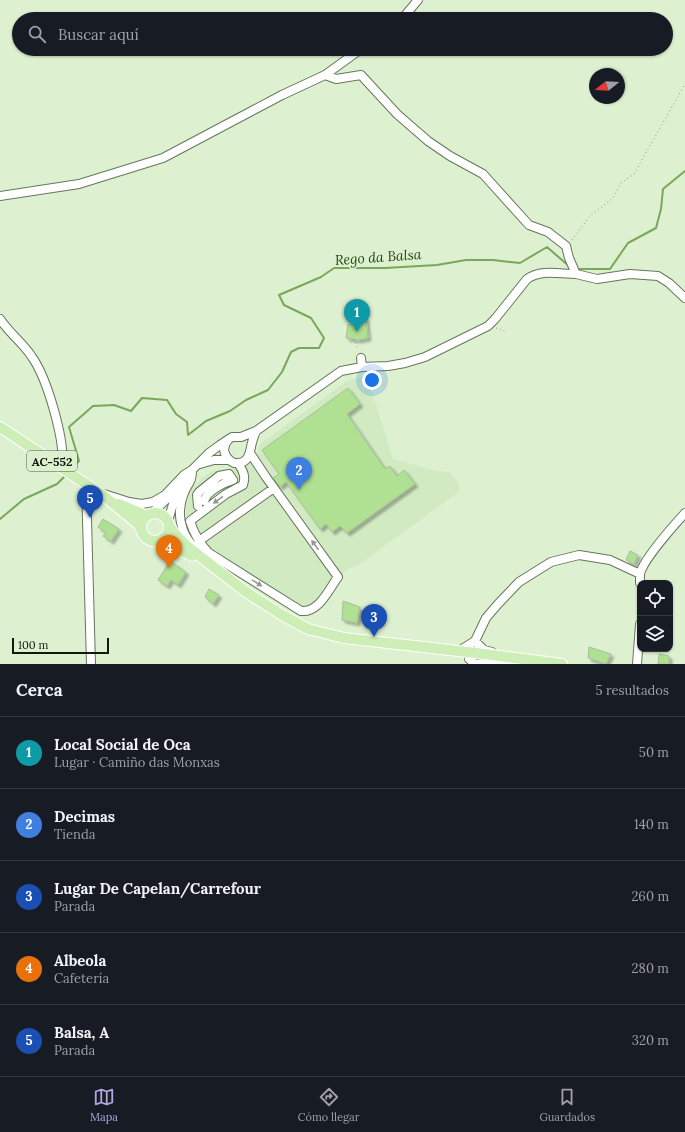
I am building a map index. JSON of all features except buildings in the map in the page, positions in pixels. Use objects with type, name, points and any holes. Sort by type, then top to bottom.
[{"type":"main road","name":"AC-552","points":[[0,427],[101,494],[138,524],[142,532],[152,540],[184,552],[221,573]]},
{"type":"main road","name":"AC-552","points":[[101,494],[127,508],[149,515],[159,513],[166,518],[174,533],[188,547],[221,573],[252,596],[308,629],[344,638],[471,657],[508,656],[562,664]]},
{"type":"main road","points":[[142,532],[142,523],[149,515]]},
{"type":"main road","points":[[152,540],[161,539],[164,537],[169,529],[168,523]]},
{"type":"street","points":[[408,12],[418,0]]},
{"type":"street","points":[[0,196],[79,184],[163,158],[282,95],[325,75],[351,56]]},
{"type":"street","points":[[325,75],[336,79],[361,76],[397,114],[428,141],[450,156],[483,174],[529,225],[548,232],[566,246],[575,271]]},
{"type":"street","points":[[241,437],[256,431],[341,371],[362,367],[388,366],[425,357],[488,326],[527,279],[533,274],[541,272],[575,271],[597,279],[630,274],[658,276],[670,282],[685,298]]},
{"type":"street","points":[[0,319],[8,331],[31,355],[41,371],[58,425],[63,459],[62,468]]},
{"type":"street","points":[[361,358],[362,367]]},
{"type":"street","points":[[238,463],[248,458],[256,431]]},
{"type":"street","points":[[87,506],[91,500],[101,494],[128,502],[142,504],[153,502],[165,495],[184,475],[194,468],[206,462],[229,460],[238,463],[244,473],[245,480],[243,485],[233,490],[190,521],[194,534],[209,553],[299,609],[306,611],[311,610],[319,604],[338,577],[274,488],[250,450],[247,441],[241,437],[236,436],[229,439],[209,453],[194,468],[166,501],[149,515]]},
{"type":"street","points":[[229,439],[226,442],[224,450],[226,458],[229,460]]},
{"type":"street","points":[[168,523],[173,502],[178,491],[194,468]]},
{"type":"street","points":[[194,468],[192,479],[184,491],[180,503],[179,516],[190,544],[221,573]]},
{"type":"street","points":[[201,504],[197,495],[199,492],[220,476],[229,474],[236,484],[236,487],[233,490]]},
{"type":"street","points":[[196,516],[194,512],[201,504],[233,480]]},
{"type":"street","points":[[86,483],[91,664]]},
{"type":"street","points":[[199,541],[274,488]]},
{"type":"street","points":[[640,580],[640,574],[645,564],[666,535],[685,513]]},
{"type":"street","points":[[528,659],[471,657],[474,641],[486,618],[519,582],[551,562],[579,555],[610,560],[640,574]]},
{"type":"street","points":[[474,641],[484,650],[508,656]]},
{"type":"street","points":[[638,664],[639,652]]},
{"type":"path","points":[[566,246],[590,216],[613,198],[621,183],[634,174],[685,84]]},
{"type":"path","points":[[488,326],[507,332]]},
{"type":"path","points":[[354,339],[361,358]]},
{"type":"shaded area","points":[[367,375],[393,459],[436,471],[449,472],[459,484],[459,492],[357,566],[346,570],[319,606],[305,614],[197,544],[189,531],[186,514],[187,504],[190,493],[201,479],[210,472],[221,469],[230,470],[258,452],[260,444],[347,381]]},
{"type":"waterway","name":"Rego da Balsa","points":[[576,269],[610,269],[628,243],[656,228],[661,209],[663,189],[685,171]]},
{"type":"waterway","name":"Rego da Balsa","points":[[70,470],[79,461],[69,427],[93,406],[114,405],[131,411],[142,398],[167,400],[176,414],[187,422],[188,435],[206,421],[230,411],[246,400],[268,390],[282,372],[291,352],[299,348],[319,348],[324,338],[311,318],[284,305],[279,295],[321,277],[334,268],[385,268],[437,265],[466,260],[493,260],[520,263],[547,247],[570,267]]},
{"type":"waterway","name":"Rego da Balsa","points":[[0,519],[24,499],[57,484],[66,475]]},
{"type":"place","name":"Local Social de Oca","points":[[357,332]]},
{"type":"place","name":"Decimas","points":[[299,490]]},
{"type":"place","name":"Balsa, A","points":[[90,518]]},
{"type":"place","name":"Albeola","points":[[169,568]]},
{"type":"place","name":"Lugar De Capelan/Carrefour","points":[[374,637]]}]
